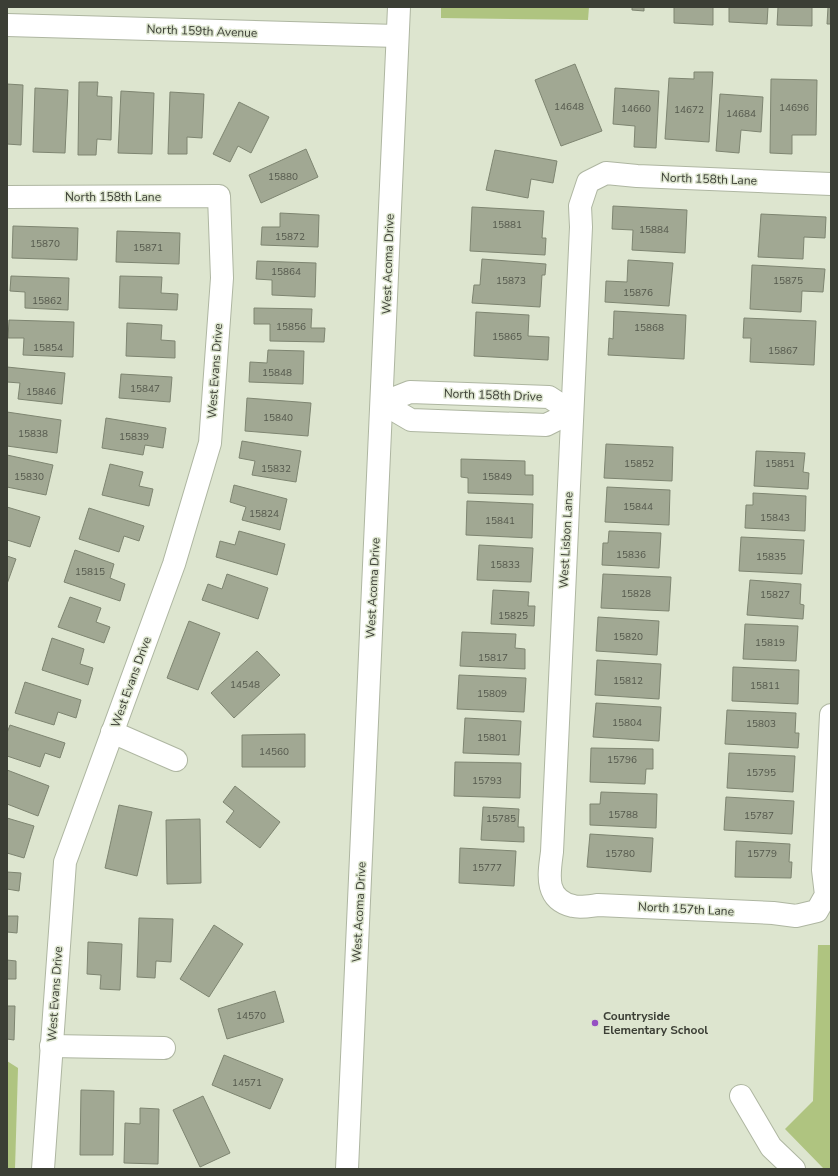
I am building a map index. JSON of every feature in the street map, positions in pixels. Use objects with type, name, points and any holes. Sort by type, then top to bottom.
[{"type":"street","name":"West Acoma Drive","points":[[347,1169],[399,7]]},
{"type":"street","name":"North 159th Avenue","points":[[7,25],[397,36]]},
{"type":"street","name":"North 158th Lane","points":[[588,182],[606,173],[637,176],[831,184]]},
{"type":"street","name":"West Lisbon Lane","points":[[556,898],[548,881],[552,852],[581,227],[580,206],[588,182]]},
{"type":"street","name":"North 158th Lane","points":[[7,197],[219,196]]},
{"type":"street","name":"West Evans Drive","points":[[43,1169],[65,862],[174,564],[210,443],[222,278],[219,196]]},
{"type":"street","name":"North 158th Drive","points":[[382,403],[410,392],[549,397],[572,412]]},
{"type":"street","points":[[495,423],[497,395]]},
{"type":"street","points":[[382,403],[411,420],[546,425],[572,412]]},
{"type":"street","name":"North 157th Lane","points":[[556,898],[573,906],[598,905],[773,913],[796,916],[817,911],[826,895],[823,870],[831,715]]},
{"type":"street","points":[[112,732],[176,760]]},
{"type":"street","points":[[51,1046],[164,1048]]},
{"type":"street","points":[[741,1096],[771,1148],[794,1169]]},
{"type":"green space","points":[[441,7],[589,7],[588,20],[441,18]]},
{"type":"green space","points":[[818,945],[831,945],[831,1169],[824,1169],[785,1129],[813,1101]]},
{"type":"green space","points":[[7,1061],[18,1068],[15,1169],[7,1169]]},
{"type":"building","points":[[632,7],[644,7],[644,11],[632,10]]},
{"type":"building","points":[[674,7],[713,7],[713,25],[674,23]]},
{"type":"building","points":[[729,7],[768,7],[767,24],[729,22]]},
{"type":"building","points":[[778,7],[812,7],[812,26],[777,25]]},
{"type":"building","points":[[828,7],[831,7],[831,24],[827,24]]},
{"type":"building","points":[[575,64],[602,131],[561,146],[535,80]]},
{"type":"building","points":[[694,72],[713,72],[709,142],[665,139],[669,78],[694,79]]},
{"type":"building","points":[[771,79],[817,80],[816,135],[792,135],[792,154],[770,153]]},
{"type":"building","points":[[79,82],[98,82],[97,96],[112,97],[111,140],[97,139],[96,155],[78,155]]},
{"type":"building","points":[[7,84],[23,85],[21,145],[7,144]]},
{"type":"building","points":[[35,88],[68,90],[65,153],[33,152]]},
{"type":"building","points":[[615,88],[659,91],[656,148],[634,147],[635,126],[613,124]]},
{"type":"building","points":[[121,91],[154,93],[152,154],[118,153]]},
{"type":"building","points":[[170,92],[204,94],[202,138],[187,137],[187,154],[168,154]]},
{"type":"building","points":[[720,94],[763,97],[761,132],[741,130],[739,153],[716,151]]},
{"type":"building","points":[[239,102],[269,117],[251,153],[238,146],[230,162],[213,154]]},
{"type":"building","points":[[306,149],[318,177],[261,203],[249,175]]},
{"type":"building","points":[[495,150],[557,161],[553,183],[531,179],[528,198],[486,190]]},
{"type":"building","points":[[613,206],[687,210],[685,253],[632,250],[633,230],[612,229]]},
{"type":"building","points":[[472,207],[544,211],[542,238],[546,238],[545,255],[470,251]]},
{"type":"building","points":[[280,213],[319,215],[318,247],[261,245],[262,227],[280,227]]},
{"type":"building","points":[[761,214],[826,217],[825,238],[804,237],[803,259],[758,257]]},
{"type":"building","points":[[13,226],[78,228],[77,260],[12,258]]},
{"type":"building","points":[[117,231],[180,233],[179,264],[116,262]]},
{"type":"building","points":[[482,259],[546,264],[545,275],[542,275],[540,307],[472,303],[474,285],[480,285]]},
{"type":"building","points":[[628,260],[673,263],[669,306],[605,302],[606,281],[627,282]]},
{"type":"building","points":[[257,261],[316,263],[315,297],[272,295],[272,280],[256,279]]},
{"type":"building","points":[[752,265],[825,269],[823,292],[802,291],[801,312],[750,309]]},
{"type":"building","points":[[11,276],[69,278],[68,310],[25,308],[25,292],[10,291]]},
{"type":"building","points":[[120,276],[162,277],[161,293],[178,294],[177,310],[119,308]]},
{"type":"building","points":[[254,308],[312,309],[311,328],[325,328],[324,342],[270,341],[270,324],[254,324]]},
{"type":"building","points":[[614,311],[686,315],[684,359],[608,355],[609,338],[613,339]]},
{"type":"building","points":[[476,312],[529,315],[528,336],[549,337],[548,360],[474,356]]},
{"type":"building","points":[[744,318],[816,321],[814,365],[750,362],[751,338],[743,338]]},
{"type":"building","points":[[9,320],[74,322],[73,357],[23,355],[24,338],[8,338]]},
{"type":"building","points":[[127,323],[162,325],[161,340],[175,341],[175,358],[126,356]]},
{"type":"building","points":[[268,350],[304,351],[303,384],[249,382],[250,362],[267,363]]},
{"type":"building","points":[[7,367],[65,373],[62,404],[18,399],[20,383],[7,382]]},
{"type":"building","points":[[121,374],[172,377],[170,402],[119,398]]},
{"type":"building","points":[[247,398],[311,403],[308,436],[245,431]]},
{"type":"building","points":[[7,412],[61,420],[57,453],[7,446]]},
{"type":"building","points":[[106,418],[166,428],[163,448],[145,445],[143,455],[102,448]]},
{"type":"building","points":[[242,441],[301,451],[296,482],[252,475],[255,461],[239,458]]},
{"type":"building","points":[[606,444],[673,447],[672,481],[604,478]]},
{"type":"building","points":[[756,451],[805,453],[803,472],[809,473],[808,489],[754,486]]},
{"type":"building","points":[[7,455],[53,465],[46,495],[7,487]]},
{"type":"building","points":[[461,459],[525,461],[525,475],[533,475],[533,495],[468,493],[468,478],[461,477]]},
{"type":"building","points":[[110,464],[143,472],[139,486],[153,489],[149,506],[102,495]]},
{"type":"building","points":[[234,485],[287,499],[280,530],[242,520],[246,507],[230,502]]},
{"type":"building","points":[[607,487],[670,490],[669,525],[605,522]]},
{"type":"building","points":[[753,493],[806,496],[805,531],[745,528],[746,505],[753,505]]},
{"type":"building","points":[[467,501],[533,504],[532,538],[466,535]]},
{"type":"building","points":[[7,507],[40,517],[30,547],[7,540]]},
{"type":"building","points":[[89,508],[144,526],[139,541],[124,536],[119,552],[79,539]]},
{"type":"building","points":[[239,531],[285,544],[277,575],[216,557],[220,541],[235,545]]},
{"type":"building","points":[[609,531],[661,533],[659,568],[602,565],[603,543],[608,543]]},
{"type":"building","points":[[741,537],[804,540],[802,574],[739,571]]},
{"type":"building","points":[[479,545],[533,548],[531,582],[477,580]]},
{"type":"building","points":[[75,550],[114,564],[110,578],[125,584],[120,601],[64,582]]},
{"type":"building","points":[[7,556],[16,559],[7,584]]},
{"type":"building","points":[[227,574],[268,588],[258,619],[202,600],[208,584],[222,589]]},
{"type":"building","points":[[603,574],[671,577],[669,611],[601,608]]},
{"type":"building","points":[[750,580],[801,584],[800,604],[804,605],[803,619],[747,615]]},
{"type":"building","points":[[493,590],[529,592],[528,606],[535,606],[534,626],[491,624]]},
{"type":"building","points":[[70,597],[101,608],[96,622],[110,627],[104,643],[58,627]]},
{"type":"building","points":[[598,617],[659,621],[657,655],[596,651]]},
{"type":"building","points":[[189,621],[220,633],[198,690],[167,678]]},
{"type":"building","points":[[745,624],[798,626],[796,661],[743,659]]},
{"type":"building","points":[[462,632],[516,634],[515,648],[525,649],[525,669],[460,666]]},
{"type":"building","points":[[52,638],[84,649],[80,664],[93,668],[88,685],[42,670]]},
{"type":"building","points":[[257,651],[280,675],[234,718],[211,693]]},
{"type":"building","points":[[597,660],[661,664],[659,699],[595,695]]},
{"type":"building","points":[[733,667],[799,670],[798,704],[732,701]]},
{"type":"building","points":[[459,675],[526,678],[524,712],[457,709]]},
{"type":"building","points":[[25,682],[81,700],[76,718],[58,712],[54,725],[15,713]]},
{"type":"building","points":[[596,703],[661,707],[659,741],[593,737]]},
{"type":"building","points":[[727,710],[796,713],[795,733],[799,733],[798,748],[725,744]]},
{"type":"building","points":[[465,718],[521,721],[519,755],[463,753]]},
{"type":"building","points":[[10,725],[65,743],[60,758],[45,753],[40,767],[7,756],[7,733]]},
{"type":"building","points":[[305,734],[305,767],[242,767],[242,735]]},
{"type":"building","points":[[591,748],[653,749],[653,769],[646,769],[645,784],[590,782]]},
{"type":"building","points":[[729,753],[795,756],[793,792],[727,788]]},
{"type":"building","points":[[455,762],[521,763],[520,798],[454,796]]},
{"type":"building","points":[[7,770],[49,786],[38,816],[7,804]]},
{"type":"building","points":[[235,786],[280,822],[260,848],[226,822],[234,811],[223,802]]},
{"type":"building","points":[[601,792],[657,794],[656,828],[590,825],[590,804],[600,804]]},
{"type":"building","points":[[726,797],[794,801],[792,834],[724,830]]},
{"type":"building","points":[[119,805],[152,812],[137,876],[105,868]]},
{"type":"building","points":[[483,807],[519,809],[518,827],[524,827],[524,842],[481,840]]},
{"type":"building","points":[[7,818],[34,826],[24,858],[7,853]]},
{"type":"building","points":[[200,819],[201,883],[167,884],[166,820]]},
{"type":"building","points":[[590,834],[653,838],[651,872],[587,867]]},
{"type":"building","points":[[736,841],[790,844],[789,862],[792,862],[791,878],[735,877]]},
{"type":"building","points":[[460,848],[516,851],[514,886],[459,883]]},
{"type":"building","points":[[7,872],[21,873],[19,891],[7,889]]},
{"type":"building","points":[[7,916],[18,916],[17,933],[7,932]]},
{"type":"building","points":[[139,918],[173,919],[171,962],[156,961],[155,978],[137,977]]},
{"type":"building","points":[[214,925],[243,944],[209,997],[180,979]]},
{"type":"building","points":[[88,942],[122,944],[120,990],[100,989],[101,975],[87,974]]},
{"type":"building","points":[[7,960],[16,961],[16,979],[7,979]]},
{"type":"building","points":[[275,991],[284,1022],[227,1039],[218,1009]]},
{"type":"building","points":[[7,1006],[15,1006],[14,1040],[7,1039]]},
{"type":"building","points":[[224,1055],[283,1079],[270,1109],[212,1085]]},
{"type":"building","points":[[81,1090],[114,1091],[113,1155],[80,1155]]},
{"type":"building","points":[[203,1096],[230,1153],[200,1167],[173,1110]]},
{"type":"building","points":[[140,1108],[159,1109],[158,1164],[124,1163],[125,1123],[140,1124]]},
{"type":"place","name":"Countryside Elementary School","points":[[595,1023]]}]
